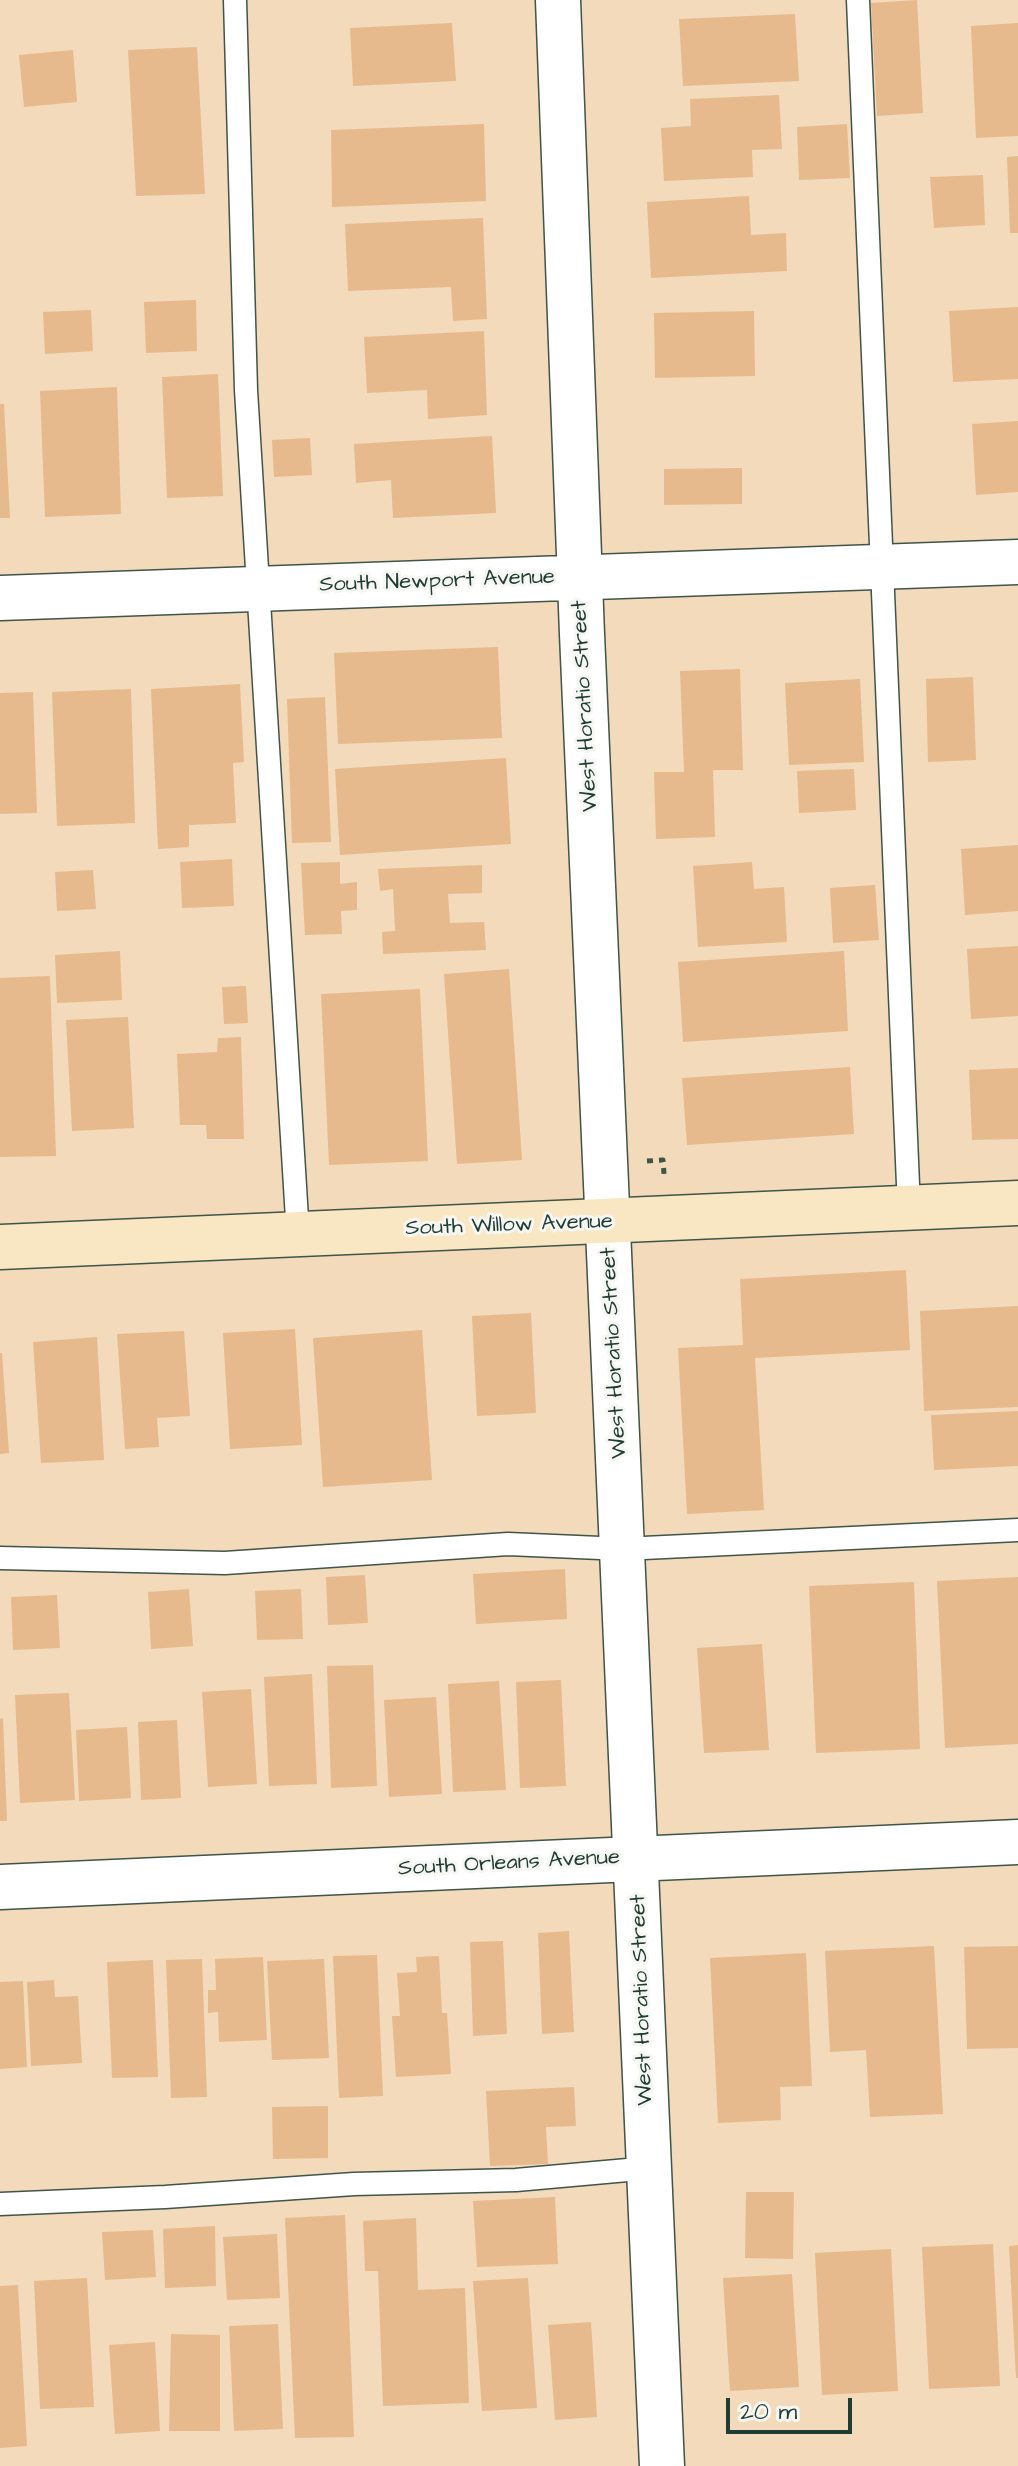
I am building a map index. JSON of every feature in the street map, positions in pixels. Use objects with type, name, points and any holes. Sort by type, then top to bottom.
[{"type":"street","name":"West Horatio Street","points":[[558,0],[662,2466]]},
{"type":"street","name":"South Newport Avenue","points":[[0,598],[1018,562]]},
{"type":"street","name":"South Willow Avenue","points":[[0,1247],[1018,1203]]},
{"type":"street","name":"South Orleans Avenue","points":[[0,1887],[1018,1842]]},
{"type":"lane","points":[[235,0],[246,390],[298,1235]]},
{"type":"lane","points":[[858,0],[909,1208]]},
{"type":"lane","points":[[0,1558],[225,1563],[508,1544],[623,1549],[1018,1530]]},
{"type":"lane","points":[[0,2204],[354,2184],[516,2180],[650,2168]]},
{"type":"building","points":[[917,0],[923,113],[877,116],[871,3]]},
{"type":"building","points":[[795,14],[799,81],[683,86],[679,19]]},
{"type":"building","points":[[452,23],[456,81],[353,86],[350,28]]},
{"type":"building","points":[[1018,23],[1018,136],[976,138],[971,26]]},
{"type":"building","points":[[197,47],[205,194],[136,196],[128,50]]},
{"type":"building","points":[[73,50],[77,102],[24,107],[19,55]]},
{"type":"building","points":[[779,95],[782,149],[752,150],[753,177],[664,181],[661,128],[691,126],[690,99]]},
{"type":"building","points":[[484,124],[486,201],[332,207],[331,130]]},
{"type":"building","points":[[847,124],[850,178],[799,180],[797,127]]},
{"type":"building","points":[[1018,156],[1018,233],[1010,233],[1007,157]]},
{"type":"building","points":[[983,175],[985,225],[934,228],[930,177]]},
{"type":"building","points":[[749,196],[751,235],[786,233],[787,271],[651,278],[647,202]]},
{"type":"building","points":[[483,218],[487,319],[453,321],[451,287],[348,291],[345,224]]},
{"type":"building","points":[[196,300],[197,351],[146,353],[144,302]]},
{"type":"building","points":[[1018,307],[1018,379],[953,382],[949,311]]},
{"type":"building","points":[[91,310],[93,351],[45,354],[43,312]]},
{"type":"building","points":[[754,311],[755,376],[655,378],[654,313]]},
{"type":"building","points":[[484,331],[487,415],[428,419],[427,390],[367,393],[364,337]]},
{"type":"building","points":[[218,374],[223,496],[167,498],[162,377]]},
{"type":"building","points":[[117,387],[121,514],[45,517],[40,391]]},
{"type":"building","points":[[0,404],[4,404],[10,518],[0,518]]},
{"type":"building","points":[[1018,421],[1018,492],[976,495],[972,424]]},
{"type":"building","points":[[492,436],[496,513],[393,518],[391,480],[356,483],[354,444]]},
{"type":"building","points":[[310,438],[312,475],[274,477],[272,440]]},
{"type":"building","points":[[742,468],[742,504],[664,505],[664,469]]},
{"type":"building","points":[[498,647],[502,738],[338,744],[334,653]]},
{"type":"building","points":[[740,669],[743,770],[713,770],[715,837],[656,839],[654,772],[684,772],[680,671]]},
{"type":"building","points":[[973,677],[976,760],[928,762],[926,679]]},
{"type":"building","points":[[860,679],[864,762],[789,765],[785,683]]},
{"type":"building","points":[[240,684],[244,762],[233,763],[236,823],[189,825],[189,847],[158,849],[151,689]]},
{"type":"building","points":[[131,689],[135,823],[57,826],[52,692]]},
{"type":"building","points":[[33,692],[37,813],[0,814],[0,693]]},
{"type":"building","points":[[325,697],[331,842],[292,843],[287,699]]},
{"type":"building","points":[[506,758],[511,844],[340,855],[335,769]]},
{"type":"building","points":[[854,769],[856,810],[799,813],[797,771]]},
{"type":"building","points":[[1018,845],[1018,911],[965,915],[961,849]]},
{"type":"building","points":[[232,859],[234,906],[182,908],[180,862]]},
{"type":"building","points":[[340,862],[340,884],[357,882],[357,910],[341,911],[342,934],[305,935],[301,863]]},
{"type":"building","points":[[752,862],[754,889],[784,887],[787,942],[698,947],[693,866]]},
{"type":"building","points":[[482,865],[482,893],[448,894],[450,923],[484,922],[486,950],[383,954],[382,932],[395,931],[393,889],[380,891],[378,869]]},
{"type":"building","points":[[93,870],[96,909],[57,911],[55,872]]},
{"type":"building","points":[[875,885],[879,940],[833,943],[830,888]]},
{"type":"building","points":[[1018,946],[1018,1016],[971,1019],[967,949]]},
{"type":"building","points":[[120,951],[122,1000],[57,1003],[55,955]]},
{"type":"building","points":[[844,951],[848,1031],[683,1042],[678,962]]},
{"type":"building","points":[[509,969],[522,1160],[457,1164],[444,974]]},
{"type":"building","points":[[50,976],[56,1156],[0,1157],[0,978]]},
{"type":"building","points":[[246,986],[248,1023],[224,1024],[222,987]]},
{"type":"building","points":[[420,989],[428,1161],[329,1165],[321,994]]},
{"type":"building","points":[[128,1017],[134,1128],[72,1131],[66,1020]]},
{"type":"building","points":[[241,1037],[244,1139],[207,1139],[206,1125],[180,1125],[177,1054],[217,1052],[218,1038]]},
{"type":"building","points":[[850,1067],[854,1134],[687,1145],[682,1078]]},
{"type":"building","points":[[1018,1068],[1018,1139],[972,1140],[969,1070]]},
{"type":"building","points":[[906,1270],[910,1350],[755,1358],[764,1510],[687,1514],[678,1348],[743,1345],[740,1279]]},
{"type":"building","points":[[1018,1306],[1018,1407],[924,1411],[920,1311]]},
{"type":"building","points":[[531,1313],[536,1413],[477,1416],[472,1316]]},
{"type":"building","points":[[295,1329],[302,1445],[230,1449],[223,1333]]},
{"type":"building","points":[[422,1330],[432,1480],[323,1487],[313,1338]]},
{"type":"building","points":[[184,1331],[190,1416],[157,1418],[159,1447],[125,1449],[117,1334]]},
{"type":"building","points":[[97,1337],[104,1460],[41,1463],[33,1342]]},
{"type":"building","points":[[0,1353],[9,1453],[0,1454]]},
{"type":"building","points":[[1018,1411],[1018,1466],[934,1470],[931,1415]]},
{"type":"building","points":[[565,1569],[567,1619],[476,1624],[473,1574]]},
{"type":"building","points":[[365,1575],[368,1623],[328,1625],[326,1577]]},
{"type":"building","points":[[1018,1577],[1018,1744],[945,1748],[937,1581]]},
{"type":"building","points":[[914,1582],[920,1749],[816,1753],[809,1586]]},
{"type":"building","points":[[189,1589],[193,1646],[151,1649],[148,1592]]},
{"type":"building","points":[[301,1589],[303,1639],[257,1640],[255,1591]]},
{"type":"building","points":[[57,1595],[60,1648],[13,1650],[11,1597]]},
{"type":"building","points":[[762,1644],[769,1750],[704,1753],[697,1648]]},
{"type":"building","points":[[373,1665],[377,1786],[331,1788],[327,1666]]},
{"type":"building","points":[[312,1674],[317,1784],[269,1786],[264,1677]]},
{"type":"building","points":[[561,1680],[566,1786],[520,1788],[516,1682]]},
{"type":"building","points":[[499,1681],[506,1790],[453,1792],[448,1684]]},
{"type":"building","points":[[251,1689],[257,1784],[208,1787],[202,1692]]},
{"type":"building","points":[[69,1693],[75,1800],[20,1803],[15,1695]]},
{"type":"building","points":[[436,1697],[442,1794],[389,1797],[384,1700]]},
{"type":"building","points":[[3,1718],[7,1821],[0,1821],[0,1719]]},
{"type":"building","points":[[177,1720],[181,1798],[141,1800],[138,1722]]},
{"type":"building","points":[[127,1727],[131,1798],[79,1801],[76,1730]]},
{"type":"building","points":[[569,1931],[574,2032],[542,2034],[538,1933]]},
{"type":"building","points":[[503,1941],[507,2034],[473,2036],[470,1942]]},
{"type":"building","points":[[934,1946],[943,2114],[870,2117],[866,2050],[830,2052],[825,1951]]},
{"type":"building","points":[[1018,1946],[1018,2048],[967,2049],[964,1947]]},
{"type":"building","points":[[806,1953],[812,2086],[780,2087],[781,2120],[718,2123],[710,1958]]},
{"type":"building","points":[[377,1955],[383,2096],[339,2098],[333,1956]]},
{"type":"building","points":[[439,1956],[442,2013],[447,2013],[451,2074],[396,2077],[392,2016],[400,2016],[397,1973],[417,1972],[416,1957]]},
{"type":"building","points":[[263,1957],[267,2040],[219,2042],[218,2012],[208,2013],[208,1990],[216,1990],[215,1959]]},
{"type":"building","points":[[202,1959],[207,2097],[171,2098],[166,1960]]},
{"type":"building","points":[[324,1959],[329,2058],[272,2060],[267,1961]]},
{"type":"building","points":[[153,1960],[158,2077],[112,2078],[107,1962]]},
{"type":"building","points":[[54,1980],[55,1997],[78,1996],[82,2063],[31,2066],[27,1982]]},
{"type":"building","points":[[23,1981],[27,2067],[0,2069],[0,1982]]},
{"type":"building","points":[[574,2087],[576,2126],[546,2127],[548,2164],[490,2166],[486,2091]]},
{"type":"building","points":[[328,2106],[328,2158],[273,2159],[272,2107]]},
{"type":"building","points":[[746,2192],[794,2192],[793,2259],[745,2258]]},
{"type":"building","points":[[555,2197],[558,2264],[477,2267],[473,2201]]},
{"type":"building","points":[[345,2215],[354,2437],[295,2438],[285,2218]]},
{"type":"building","points":[[416,2218],[418,2290],[465,2288],[469,2403],[383,2406],[378,2271],[365,2271],[363,2221]]},
{"type":"building","points":[[215,2226],[216,2286],[165,2288],[163,2229]]},
{"type":"building","points":[[153,2230],[156,2277],[105,2280],[102,2232]]},
{"type":"building","points":[[277,2234],[280,2298],[227,2300],[223,2237]]},
{"type":"building","points":[[993,2244],[1000,2386],[929,2389],[922,2247]]},
{"type":"building","points":[[1018,2245],[1018,2378],[1016,2378],[1009,2246]]},
{"type":"building","points":[[891,2249],[898,2391],[822,2395],[815,2253]]},
{"type":"building","points":[[792,2274],[799,2387],[730,2391],[723,2278]]},
{"type":"building","points":[[87,2278],[94,2407],[40,2409],[34,2281]]},
{"type":"building","points":[[528,2278],[537,2408],[482,2411],[473,2281]]},
{"type":"building","points":[[18,2285],[27,2446],[0,2448],[0,2286]]},
{"type":"building","points":[[591,2322],[597,2417],[555,2420],[548,2325]]},
{"type":"building","points":[[278,2324],[283,2429],[234,2431],[229,2326]]},
{"type":"building","points":[[171,2334],[220,2335],[220,2431],[169,2431]]},
{"type":"building","points":[[155,2342],[160,2431],[115,2434],[109,2345]]}]
